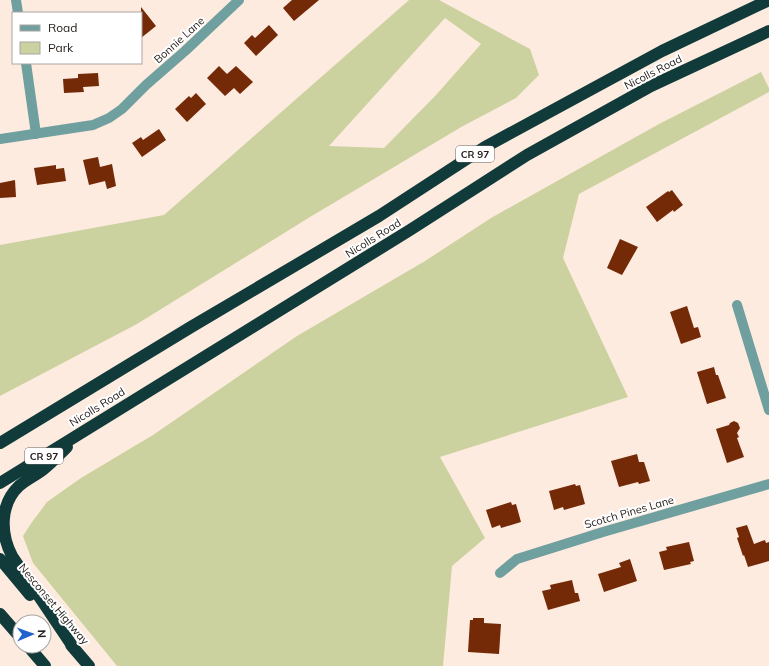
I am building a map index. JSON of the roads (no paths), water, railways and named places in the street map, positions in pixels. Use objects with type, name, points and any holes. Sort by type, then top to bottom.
[{"type":"highway","name":"Nicolls Road","points":[[0,444],[198,322],[379,216],[485,147],[662,51],[769,0]]},
{"type":"highway","name":"Nicolls Road","points":[[0,483],[403,234],[527,155],[651,86],[769,31]]},
{"type":"highway","points":[[0,435],[45,415]]},
{"type":"highway","points":[[76,650],[12,556],[5,543],[2,526],[5,506],[15,490],[44,469],[88,428]]},
{"type":"highway","name":"Nesconset Highway","points":[[0,559],[89,666]]},
{"type":"highway","points":[[0,614],[12,628]]},
{"type":"highway","points":[[35,654],[45,666]]},
{"type":"street","points":[[16,0],[18,12]]},
{"type":"street","name":"Bonnie Lane","points":[[0,139],[93,125],[109,118],[122,109],[146,85],[185,51],[239,0]]},
{"type":"street","points":[[26,64],[36,134]]},
{"type":"street","points":[[738,305],[769,410]]},
{"type":"street","name":"Scotch Pines Lane","points":[[500,573],[517,559],[603,532],[769,484]]}]
